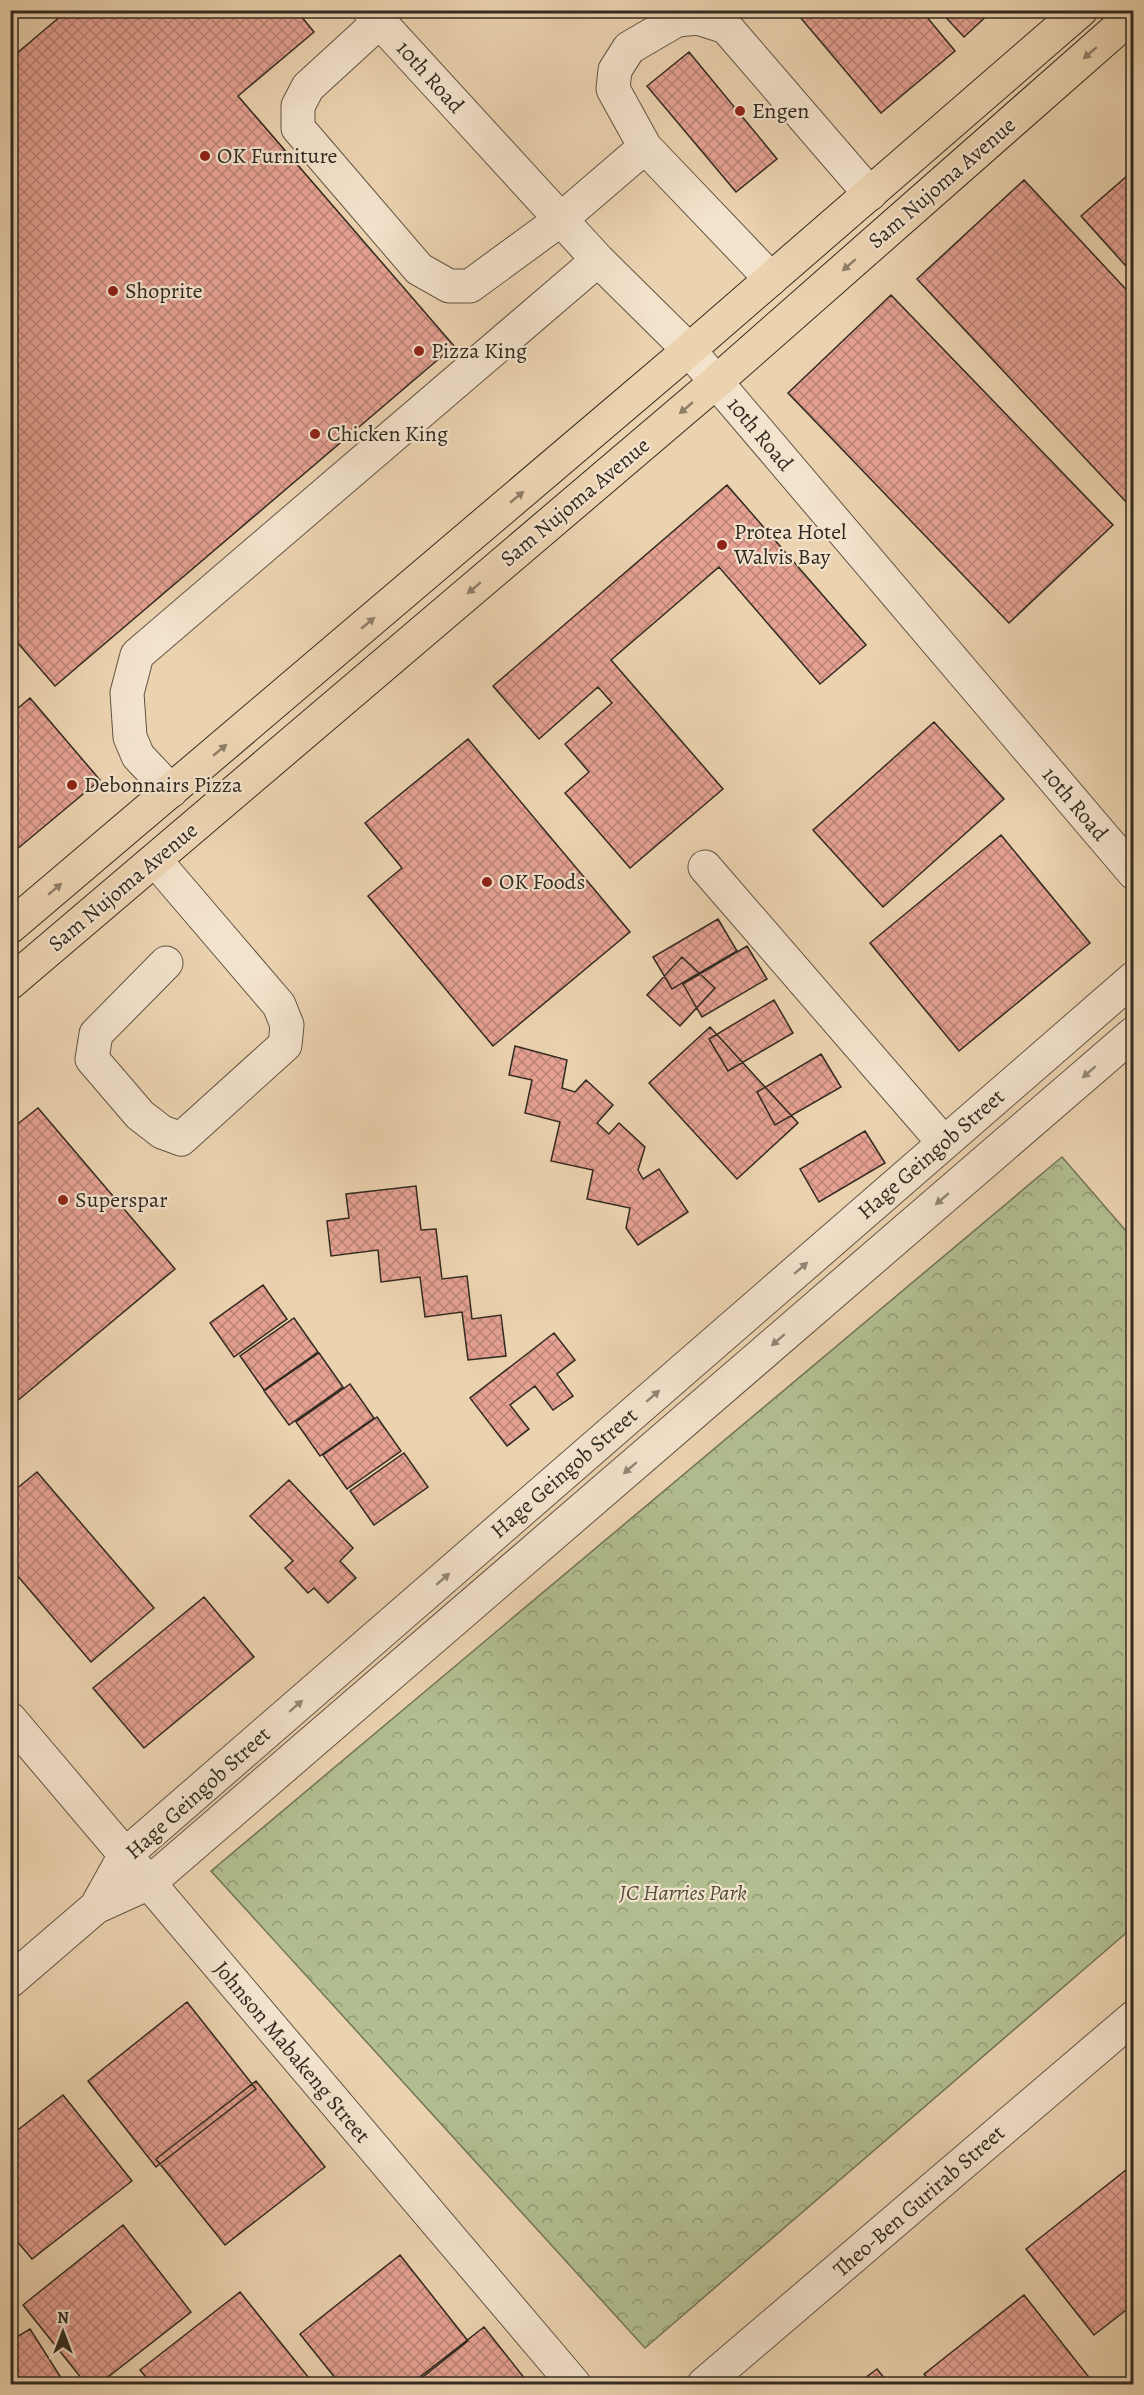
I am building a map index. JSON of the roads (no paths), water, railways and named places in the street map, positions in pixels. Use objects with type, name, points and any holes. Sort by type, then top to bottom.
[{"type":"main road","name":"Sam Nujoma Avenue","points":[[10,927],[689,350],[1081,10]]},
{"type":"main road","name":"Sam Nujoma Avenue","points":[[10,983],[716,382],[1133,15]]},
{"type":"street","points":[[374,16],[308,87],[298,106],[298,128],[419,269],[449,286],[470,286],[560,220],[645,147]]},
{"type":"street","name":"10th Road","points":[[374,16],[560,220],[689,350],[1134,873]]},
{"type":"street","points":[[771,279],[645,147],[613,89],[615,70],[629,48],[677,20],[698,18],[726,27],[870,194]]},
{"type":"street","points":[[171,791],[138,756],[130,736],[127,693],[137,655],[598,260]]},
{"type":"street","points":[[155,860],[279,1005],[287,1025],[285,1045],[181,1139],[162,1132],[140,1115],[92,1059],[96,1034],[166,963]]},
{"type":"street","points":[[705,867],[944,1143]]},
{"type":"street","name":"Hage Geingob Street","points":[[96,1906],[125,1855],[1134,978]]},
{"type":"street","name":"Hage Geingob Street","points":[[10,1981],[96,1906],[149,1882],[1134,1034]]},
{"type":"street","name":"Johnson Mabakeng Street","points":[[10,1719],[574,2385]]},
{"type":"street","name":"Theo-Ben Gurirab Street","points":[[704,2385],[1134,2017]]},
{"type":"place","name":"Engen","points":[[740,111]]},
{"type":"place","name":"OK Furniture","points":[[205,156]]},
{"type":"place","name":"Shoprite","points":[[113,291]]},
{"type":"place","name":"Pizza King","points":[[419,351]]},
{"type":"place","name":"Chicken King","points":[[315,434]]},
{"type":"place","name":"Protea Hotel Walvis Bay","points":[[722,545]]},
{"type":"place","name":"Debonnairs Pizza","points":[[72,785]]},
{"type":"place","name":"OK Foods","points":[[487,882]]},
{"type":"place","name":"Superspar","points":[[63,1200]]},
{"type":"park label","name":"JC Harries Park","points":[[683,1893]]}]
